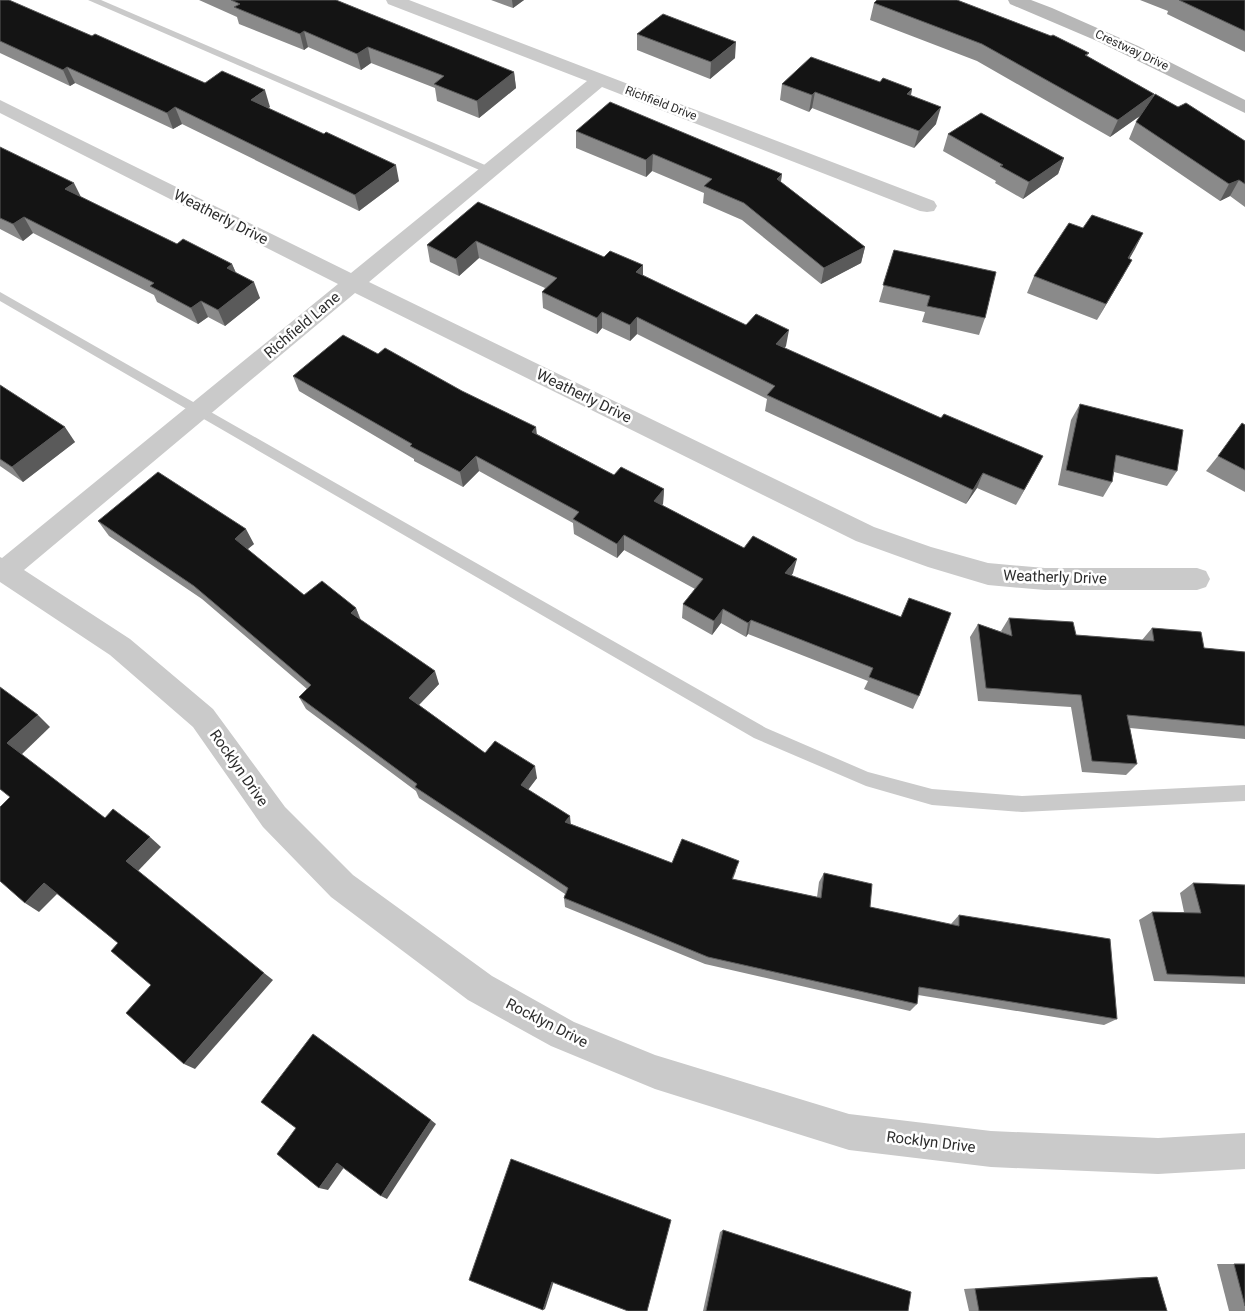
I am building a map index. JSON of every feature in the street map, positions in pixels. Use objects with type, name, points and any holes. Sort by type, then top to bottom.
[{"type":"main road","name":"Crestway Drive","points":[[1016,0],[1084,27],[1168,66],[1245,107]]},
{"type":"street","name":"Richfield Drive","points":[[394,0],[927,206]]},
{"type":"street","name":"Richfield Lane","points":[[2,569],[199,411],[600,79]]},
{"type":"street","name":"Weatherly Drive","points":[[0,106],[353,283],[865,534],[898,547],[988,574],[1045,579],[1197,578]]},
{"type":"street","name":"Rocklyn Drive","points":[[2,569],[120,647],[203,718],[274,817],[342,886],[480,988],[563,1034],[655,1072],[849,1132],[991,1149],[1158,1156],[1245,1151]]},
{"type":"lane","points":[[93,0],[488,170]]},
{"type":"lane","points":[[0,296],[760,733],[866,778],[932,797],[1022,804],[1245,793]]},
{"type":"building","points":[[0,0],[9,0],[92,36],[95,34],[205,83],[222,71],[265,90],[251,100],[396,165],[355,195],[175,107],[167,113],[67,67],[63,70],[0,41]]},
{"type":"building","points":[[231,0],[336,0],[514,72],[477,101],[434,84],[444,76],[368,47],[357,54],[304,31],[300,34],[234,7],[240,4]]},
{"type":"building","points":[[877,0],[957,0],[1051,36],[1053,35],[1089,53],[1085,55],[1154,94],[1118,120],[982,44],[874,3]]},
{"type":"building","points":[[1179,0],[1245,0],[1245,31]]},
{"type":"building","points":[[663,14],[736,42],[711,62],[637,34]]},
{"type":"building","points":[[811,57],[880,82],[883,78],[912,89],[907,94],[941,107],[919,131],[815,92],[812,95],[782,84]]},
{"type":"building","points":[[1155,94],[1178,107],[1186,103],[1245,141],[1245,184],[1239,180],[1229,184],[1136,122]]},
{"type":"building","points":[[610,102],[782,174],[777,179],[865,247],[824,268],[744,203],[704,186],[712,179],[653,154],[646,160],[576,131]]},
{"type":"building","points":[[981,113],[1064,158],[1029,182],[948,134]]},
{"type":"building","points":[[0,147],[74,183],[65,189],[177,244],[183,239],[232,264],[227,268],[254,282],[218,310],[201,301],[191,308],[150,286],[154,283],[24,217],[13,224],[0,218]]},
{"type":"building","points":[[478,202],[604,257],[610,251],[643,265],[636,272],[746,325],[756,314],[789,330],[776,344],[941,418],[944,414],[1043,456],[1024,490],[983,473],[973,490],[767,395],[775,386],[637,317],[630,325],[602,312],[597,318],[542,292],[557,278],[476,241],[456,259],[427,245]]},
{"type":"building","points":[[1092,215],[1143,233],[1128,258],[1132,260],[1106,304],[1034,276],[1069,223],[1083,228]]},
{"type":"building","points":[[894,250],[996,272],[985,318],[927,306],[930,296],[883,285]]},
{"type":"building","points":[[343,335],[378,354],[385,348],[462,391],[536,427],[532,432],[614,475],[621,467],[664,489],[654,501],[744,548],[753,536],[797,559],[785,573],[901,617],[909,598],[951,613],[919,696],[869,677],[873,668],[751,620],[748,623],[723,609],[714,621],[683,604],[703,579],[624,535],[617,544],[573,519],[579,512],[476,456],[460,472],[410,446],[412,444],[293,376]]},
{"type":"building","points":[[0,385],[65,427],[12,467],[0,459]]},
{"type":"building","points":[[1080,404],[1183,430],[1177,471],[1116,455],[1112,482],[1066,470]]},
{"type":"building","points":[[1242,423],[1245,425],[1245,470],[1218,456]]},
{"type":"building","points":[[158,472],[246,529],[235,539],[304,595],[322,581],[356,608],[351,613],[435,671],[409,698],[485,753],[495,741],[535,766],[521,785],[570,816],[565,822],[672,863],[682,839],[739,861],[732,879],[821,898],[824,873],[872,884],[870,907],[959,926],[959,915],[1110,939],[1117,1019],[919,987],[917,1004],[708,957],[564,898],[568,888],[415,787],[417,784],[299,697],[311,685],[194,586],[98,521]]},
{"type":"building","points":[[1009,618],[1073,622],[1076,635],[1154,641],[1152,628],[1201,632],[1204,648],[1245,652],[1245,726],[1127,715],[1137,764],[1092,761],[1081,695],[986,688],[978,624],[1012,636]]},
{"type":"building","points":[[0,687],[38,715],[7,743],[105,818],[113,809],[150,837],[126,861],[264,973],[184,1064],[126,1013],[151,985],[111,951],[118,943],[44,883],[25,903],[0,881],[0,807],[10,797],[0,789]]},
{"type":"building","points":[[1193,883],[1245,885],[1245,977],[1167,974],[1152,912],[1201,913]]},
{"type":"building","points":[[313,1034],[431,1120],[381,1196],[337,1163],[319,1188],[277,1154],[296,1128],[261,1102]]},
{"type":"building","points":[[511,1159],[671,1220],[647,1311],[628,1311],[552,1282],[543,1310],[469,1280]]},
{"type":"building","points":[[723,1230],[911,1292],[908,1311],[706,1311]]},
{"type":"building","points":[[1234,1264],[1245,1264],[1245,1306]]},
{"type":"building","points":[[1157,1277],[1167,1311],[979,1311],[975,1289]]}]
